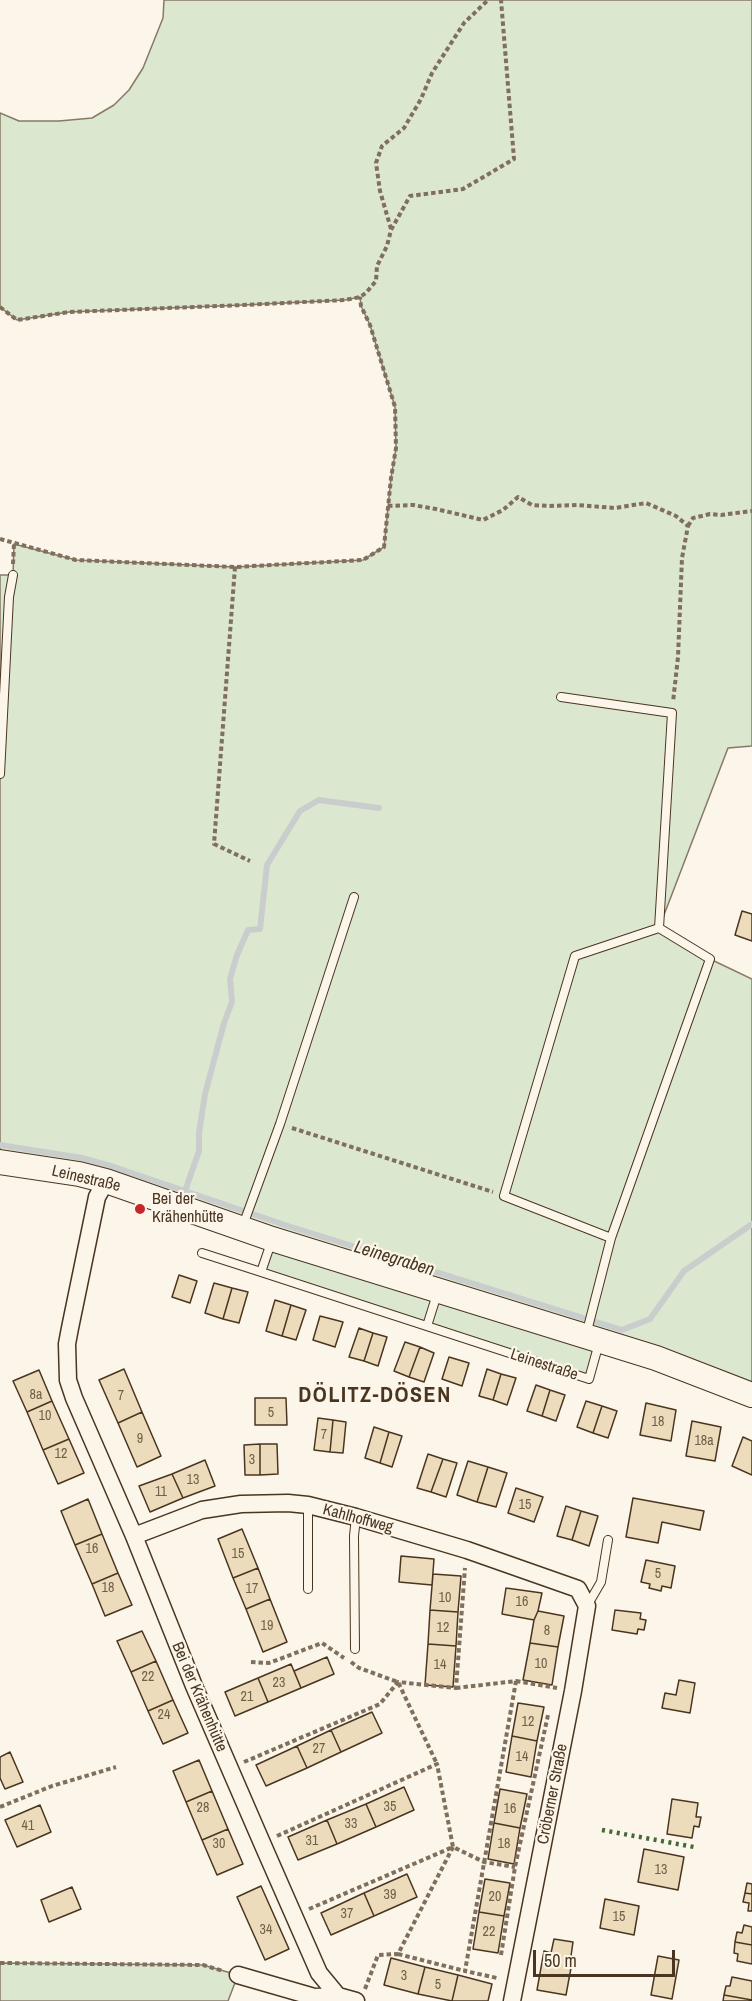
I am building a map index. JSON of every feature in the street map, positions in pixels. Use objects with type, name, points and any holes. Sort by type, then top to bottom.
[{"type":"main road","name":"Leinestraße","points":[[0,1162],[79,1174],[246,1218],[272,1239],[438,1291],[591,1329],[752,1395]]},
{"type":"street","name":"Bei der Krähenhütte","points":[[106,1181],[98,1197],[70,1328],[67,1352],[68,1380],[262,1843],[319,1973],[338,1996]]},
{"type":"street","name":"Kahlhoffweg","points":[[134,1536],[202,1510],[241,1504],[308,1505],[356,1517],[467,1551],[578,1589],[587,1606]]},
{"type":"street","name":"Cröberner Straße","points":[[512,2001],[573,1691],[587,1606]]},
{"type":"street","points":[[238,1975],[314,1996],[360,1996]]},
{"type":"lane","points":[[0,774],[9,597],[13,576]]},
{"type":"lane","points":[[561,697],[672,713],[659,928]]},
{"type":"lane","points":[[246,1218],[280,1124],[354,897]]},
{"type":"lane","points":[[591,1329],[611,1238],[710,959],[659,928],[575,956],[504,1196],[611,1238]]},
{"type":"lane","points":[[261,1272],[272,1239]]},
{"type":"lane","name":"Leinestraße","points":[[202,1254],[589,1379],[591,1329]]},
{"type":"lane","points":[[427,1326],[438,1291]]},
{"type":"lane","points":[[308,1505],[308,1589]]},
{"type":"lane","points":[[355,1649],[354,1536],[356,1517]]},
{"type":"lane","points":[[587,1606],[601,1582],[608,1540]]},
{"type":"path","points":[[392,230],[380,191],[375,163],[382,146],[404,128],[421,99],[432,72],[464,23],[488,0]]},
{"type":"path","points":[[0,307],[17,320],[69,312],[345,300],[360,297],[376,281],[377,266],[410,196],[463,189],[514,159],[501,0]]},
{"type":"path","points":[[0,539],[76,560],[235,567],[363,560],[384,547],[396,448],[395,407],[360,297]]},
{"type":"path","points":[[388,506],[436,509],[483,520],[503,510],[518,497],[532,505],[549,506],[577,505],[615,508],[646,503],[676,516],[688,525]]},
{"type":"path","points":[[672,713],[678,657],[682,558],[688,525],[693,518],[710,514],[752,511]]},
{"type":"path","points":[[13,576],[14,544]]},
{"type":"path","points":[[235,567],[214,844],[250,861]]},
{"type":"path","points":[[280,1124],[504,1196]]},
{"type":"path","points":[[456,1688],[467,1551]]},
{"type":"path","points":[[251,1662],[269,1663],[322,1644],[359,1668],[398,1682],[456,1688],[516,1681],[573,1691]]},
{"type":"path","points":[[552,1699],[557,1676]]},
{"type":"path","points":[[465,1971],[516,1681]]},
{"type":"path","points":[[230,1769],[380,1704],[398,1682]]},
{"type":"path","points":[[398,1682],[437,1764],[453,1847],[398,1954]]},
{"type":"path","points":[[501,1958],[515,1868],[549,1710]]},
{"type":"path","points":[[262,1843],[437,1764]]},
{"type":"path","points":[[0,1807],[52,1786],[116,1767]]},
{"type":"path","points":[[294,1916],[453,1847],[484,1862],[515,1868]]},
{"type":"path","points":[[360,1996],[378,1955],[398,1954],[497,1978]]},
{"type":"path","points":[[0,1963],[203,1965],[238,1975]]},
{"type":"path","points":[[495,1989],[499,1968]]},
{"type":"green space","points":[[164,0],[752,0],[752,746],[728,748],[659,928],[710,959],[752,979],[752,1395],[600,1340],[589,1379],[261,1272],[272,1239],[0,1162],[0,575],[13,575],[14,544],[76,560],[235,567],[363,560],[384,547],[396,448],[395,407],[360,297],[345,300],[69,312],[17,320],[0,307],[0,113],[19,121],[59,121],[92,118],[114,105],[129,90],[143,68],[163,18]]},
{"type":"green space","points":[[0,1963],[203,1965],[238,1975],[228,2001],[0,2001]]},
{"type":"building","points":[[742,911],[752,914],[752,941],[735,935]]},
{"type":"building","points":[[179,1275],[197,1281],[190,1303],[172,1297]]},
{"type":"building","points":[[214,1283],[232,1288],[223,1319],[205,1313]]},
{"type":"building","points":[[232,1288],[248,1292],[239,1323],[223,1319]]},
{"type":"building","points":[[275,1300],[291,1305],[282,1336],[266,1331]]},
{"type":"building","points":[[291,1305],[306,1310],[296,1340],[282,1336]]},
{"type":"building","points":[[320,1316],[343,1322],[335,1347],[313,1340]]},
{"type":"building","points":[[359,1328],[373,1333],[364,1361],[349,1357]]},
{"type":"building","points":[[373,1333],[387,1337],[378,1366],[364,1361]]},
{"type":"building","points":[[405,1342],[420,1347],[409,1377],[394,1371]]},
{"type":"building","points":[[420,1347],[434,1353],[424,1382],[409,1377]]},
{"type":"building","points":[[449,1357],[469,1363],[462,1386],[442,1379]]},
{"type":"building","points":[[124,1369],[142,1412],[118,1423],[99,1380]]},
{"type":"building","points":[[487,1369],[501,1374],[493,1400],[479,1396]]},
{"type":"building","points":[[39,1370],[52,1401],[27,1412],[13,1381]]},
{"type":"building","points":[[501,1374],[516,1378],[507,1405],[493,1400]]},
{"type":"building","points":[[536,1385],[550,1390],[542,1416],[527,1411]]},
{"type":"building","points":[[550,1390],[565,1395],[556,1421],[542,1416]]},
{"type":"building","points":[[255,1398],[286,1398],[287,1425],[255,1425]]},
{"type":"building","points":[[52,1401],[69,1439],[43,1450],[27,1412]]},
{"type":"building","points":[[586,1401],[602,1406],[593,1433],[577,1427]]},
{"type":"building","points":[[646,1403],[676,1410],[671,1441],[640,1435]]},
{"type":"building","points":[[602,1406],[617,1411],[608,1438],[593,1433]]},
{"type":"building","points":[[142,1412],[161,1456],[137,1467],[118,1423]]},
{"type":"building","points":[[318,1418],[333,1420],[330,1452],[314,1450]]},
{"type":"building","points":[[333,1420],[346,1422],[343,1453],[330,1452]]},
{"type":"building","points":[[692,1421],[721,1427],[715,1461],[686,1456]]},
{"type":"building","points":[[374,1427],[389,1432],[380,1463],[365,1458]]},
{"type":"building","points":[[389,1432],[402,1436],[392,1467],[380,1463]]},
{"type":"building","points":[[743,1437],[752,1441],[752,1475],[732,1466]]},
{"type":"building","points":[[69,1439],[84,1473],[58,1484],[43,1450]]},
{"type":"building","points":[[260,1444],[260,1475],[245,1475],[244,1445]]},
{"type":"building","points":[[260,1444],[277,1444],[278,1474],[260,1475]]},
{"type":"building","points":[[428,1454],[443,1459],[431,1492],[417,1488]]},
{"type":"building","points":[[443,1459],[457,1463],[446,1497],[431,1492]]},
{"type":"building","points":[[205,1460],[215,1486],[183,1498],[172,1474]]},
{"type":"building","points":[[468,1461],[488,1467],[477,1502],[457,1495]]},
{"type":"building","points":[[488,1467],[507,1473],[496,1507],[477,1502]]},
{"type":"building","points":[[172,1474],[183,1498],[150,1512],[139,1486]]},
{"type":"building","points":[[516,1488],[543,1497],[534,1522],[508,1513]]},
{"type":"building","points":[[633,1498],[704,1511],[700,1530],[662,1522],[658,1543],[626,1537]]},
{"type":"building","points":[[88,1499],[102,1534],[75,1545],[61,1511]]},
{"type":"building","points":[[566,1506],[581,1511],[572,1540],[557,1536]]},
{"type":"building","points":[[581,1511],[598,1516],[589,1546],[572,1540]]},
{"type":"building","points":[[242,1529],[258,1568],[233,1578],[218,1539]]},
{"type":"building","points":[[102,1534],[118,1573],[92,1584],[75,1545]]},
{"type":"building","points":[[401,1556],[434,1559],[432,1585],[399,1582]]},
{"type":"building","points":[[646,1560],[675,1566],[671,1588],[662,1586],[661,1591],[649,1588],[650,1584],[641,1582]]},
{"type":"building","points":[[258,1568],[270,1599],[246,1609],[233,1578]]},
{"type":"building","points":[[118,1573],[132,1605],[105,1616],[92,1584]]},
{"type":"building","points":[[433,1574],[461,1576],[458,1612],[430,1610]]},
{"type":"building","points":[[506,1588],[542,1593],[534,1620],[502,1614]]},
{"type":"building","points":[[270,1599],[287,1642],[263,1652],[246,1609]]},
{"type":"building","points":[[430,1610],[458,1612],[456,1646],[428,1644]]},
{"type":"building","points":[[615,1610],[641,1613],[640,1619],[646,1620],[644,1630],[638,1629],[637,1634],[612,1630]]},
{"type":"building","points":[[538,1611],[564,1616],[558,1647],[530,1643]]},
{"type":"building","points":[[142,1631],[156,1661],[131,1672],[117,1641]]},
{"type":"building","points":[[530,1643],[558,1647],[552,1685],[523,1680]]},
{"type":"building","points":[[428,1644],[456,1646],[453,1687],[425,1685]]},
{"type":"building","points":[[327,1657],[334,1674],[301,1688],[294,1671]]},
{"type":"building","points":[[156,1661],[173,1700],[148,1711],[131,1672]]},
{"type":"building","points":[[291,1664],[301,1688],[268,1702],[258,1678]]},
{"type":"building","points":[[258,1678],[268,1702],[235,1716],[225,1692]]},
{"type":"building","points":[[679,1680],[695,1683],[690,1713],[662,1708],[665,1693],[676,1695]]},
{"type":"building","points":[[173,1700],[188,1733],[163,1744],[148,1711]]},
{"type":"building","points":[[518,1703],[544,1707],[537,1741],[512,1736]]},
{"type":"building","points":[[372,1712],[382,1733],[341,1752],[331,1730]]},
{"type":"building","points":[[331,1730],[341,1752],[307,1768],[297,1746]]},
{"type":"building","points":[[512,1736],[537,1741],[531,1777],[506,1772]]},
{"type":"building","points":[[297,1746],[307,1768],[266,1786],[256,1765]]},
{"type":"building","points":[[10,1752],[23,1782],[5,1789],[0,1778],[0,1757]]},
{"type":"building","points":[[199,1760],[212,1791],[186,1802],[173,1771]]},
{"type":"building","points":[[404,1787],[414,1810],[376,1827],[366,1804]]},
{"type":"building","points":[[500,1789],[527,1794],[520,1828],[494,1823]]},
{"type":"building","points":[[212,1791],[228,1829],[202,1840],[186,1802]]},
{"type":"building","points":[[672,1799],[698,1803],[696,1817],[701,1817],[699,1827],[694,1826],[692,1838],[667,1834]]},
{"type":"building","points":[[366,1804],[376,1827],[337,1844],[327,1820]]},
{"type":"building","points":[[40,1805],[51,1832],[17,1847],[5,1820]]},
{"type":"building","points":[[327,1820],[337,1844],[298,1860],[288,1837]]},
{"type":"building","points":[[494,1823],[520,1828],[514,1864],[488,1859]]},
{"type":"building","points":[[228,1829],[243,1864],[217,1875],[202,1840]]},
{"type":"building","points":[[644,1849],[684,1857],[678,1890],[638,1882]]},
{"type":"building","points":[[407,1874],[417,1897],[374,1916],[364,1893]]},
{"type":"building","points":[[485,1879],[510,1883],[504,1916],[479,1912]]},
{"type":"building","points":[[747,1883],[752,1884],[752,1894],[745,1893]]},
{"type":"building","points":[[261,1886],[289,1949],[265,1960],[237,1897]]},
{"type":"building","points":[[72,1887],[81,1909],[49,1922],[41,1900]]},
{"type":"building","points":[[364,1893],[374,1916],[331,1935],[321,1913]]},
{"type":"building","points":[[745,1893],[752,1894],[752,1911],[748,1911],[749,1903],[743,1902]]},
{"type":"building","points":[[605,1899],[639,1906],[634,1935],[600,1928]]},
{"type":"building","points":[[479,1912],[504,1916],[498,1953],[473,1949]]},
{"type":"building","points":[[744,1925],[752,1927],[752,1945],[735,1942],[737,1932],[742,1933]]},
{"type":"building","points":[[554,1939],[573,1942],[571,1956],[573,1957],[566,1995],[537,1990],[544,1951],[551,1953]]},
{"type":"building","points":[[735,1942],[752,1945],[752,1964],[737,1961],[738,1954],[734,1953]]},
{"type":"building","points":[[658,1956],[679,1960],[672,1999],[651,1995]]},
{"type":"building","points":[[391,1958],[425,1967],[418,1994],[384,1985]]},
{"type":"building","points":[[425,1967],[458,1975],[452,2001],[418,1994]]},
{"type":"building","points":[[458,1975],[492,1984],[488,2001],[452,2001]]},
{"type":"building","points":[[732,1977],[752,1981],[752,2000],[724,1995],[726,1986],[730,1986]]},
{"type":"building","points":[[724,1995],[752,2000],[752,2001],[723,2001]]},
{"type":"waterway","points":[[185,1191],[199,1151],[199,1133],[205,1094],[232,1002],[230,979],[248,930],[260,929],[267,865],[300,811],[319,800],[379,808]]},
{"type":"waterway","name":"Leinegraben","points":[[0,1145],[82,1158],[114,1167],[288,1226],[622,1330],[650,1319],[684,1271],[752,1224]]},
{"type":"hedge","points":[[602,1830],[694,1847]]},
{"type":"place","name":"Bei der Krähenhütte","points":[[140,1209]]},
{"type":"district","name":"DÖLITZ-DÖSEN","points":[[375,1396]]}]
